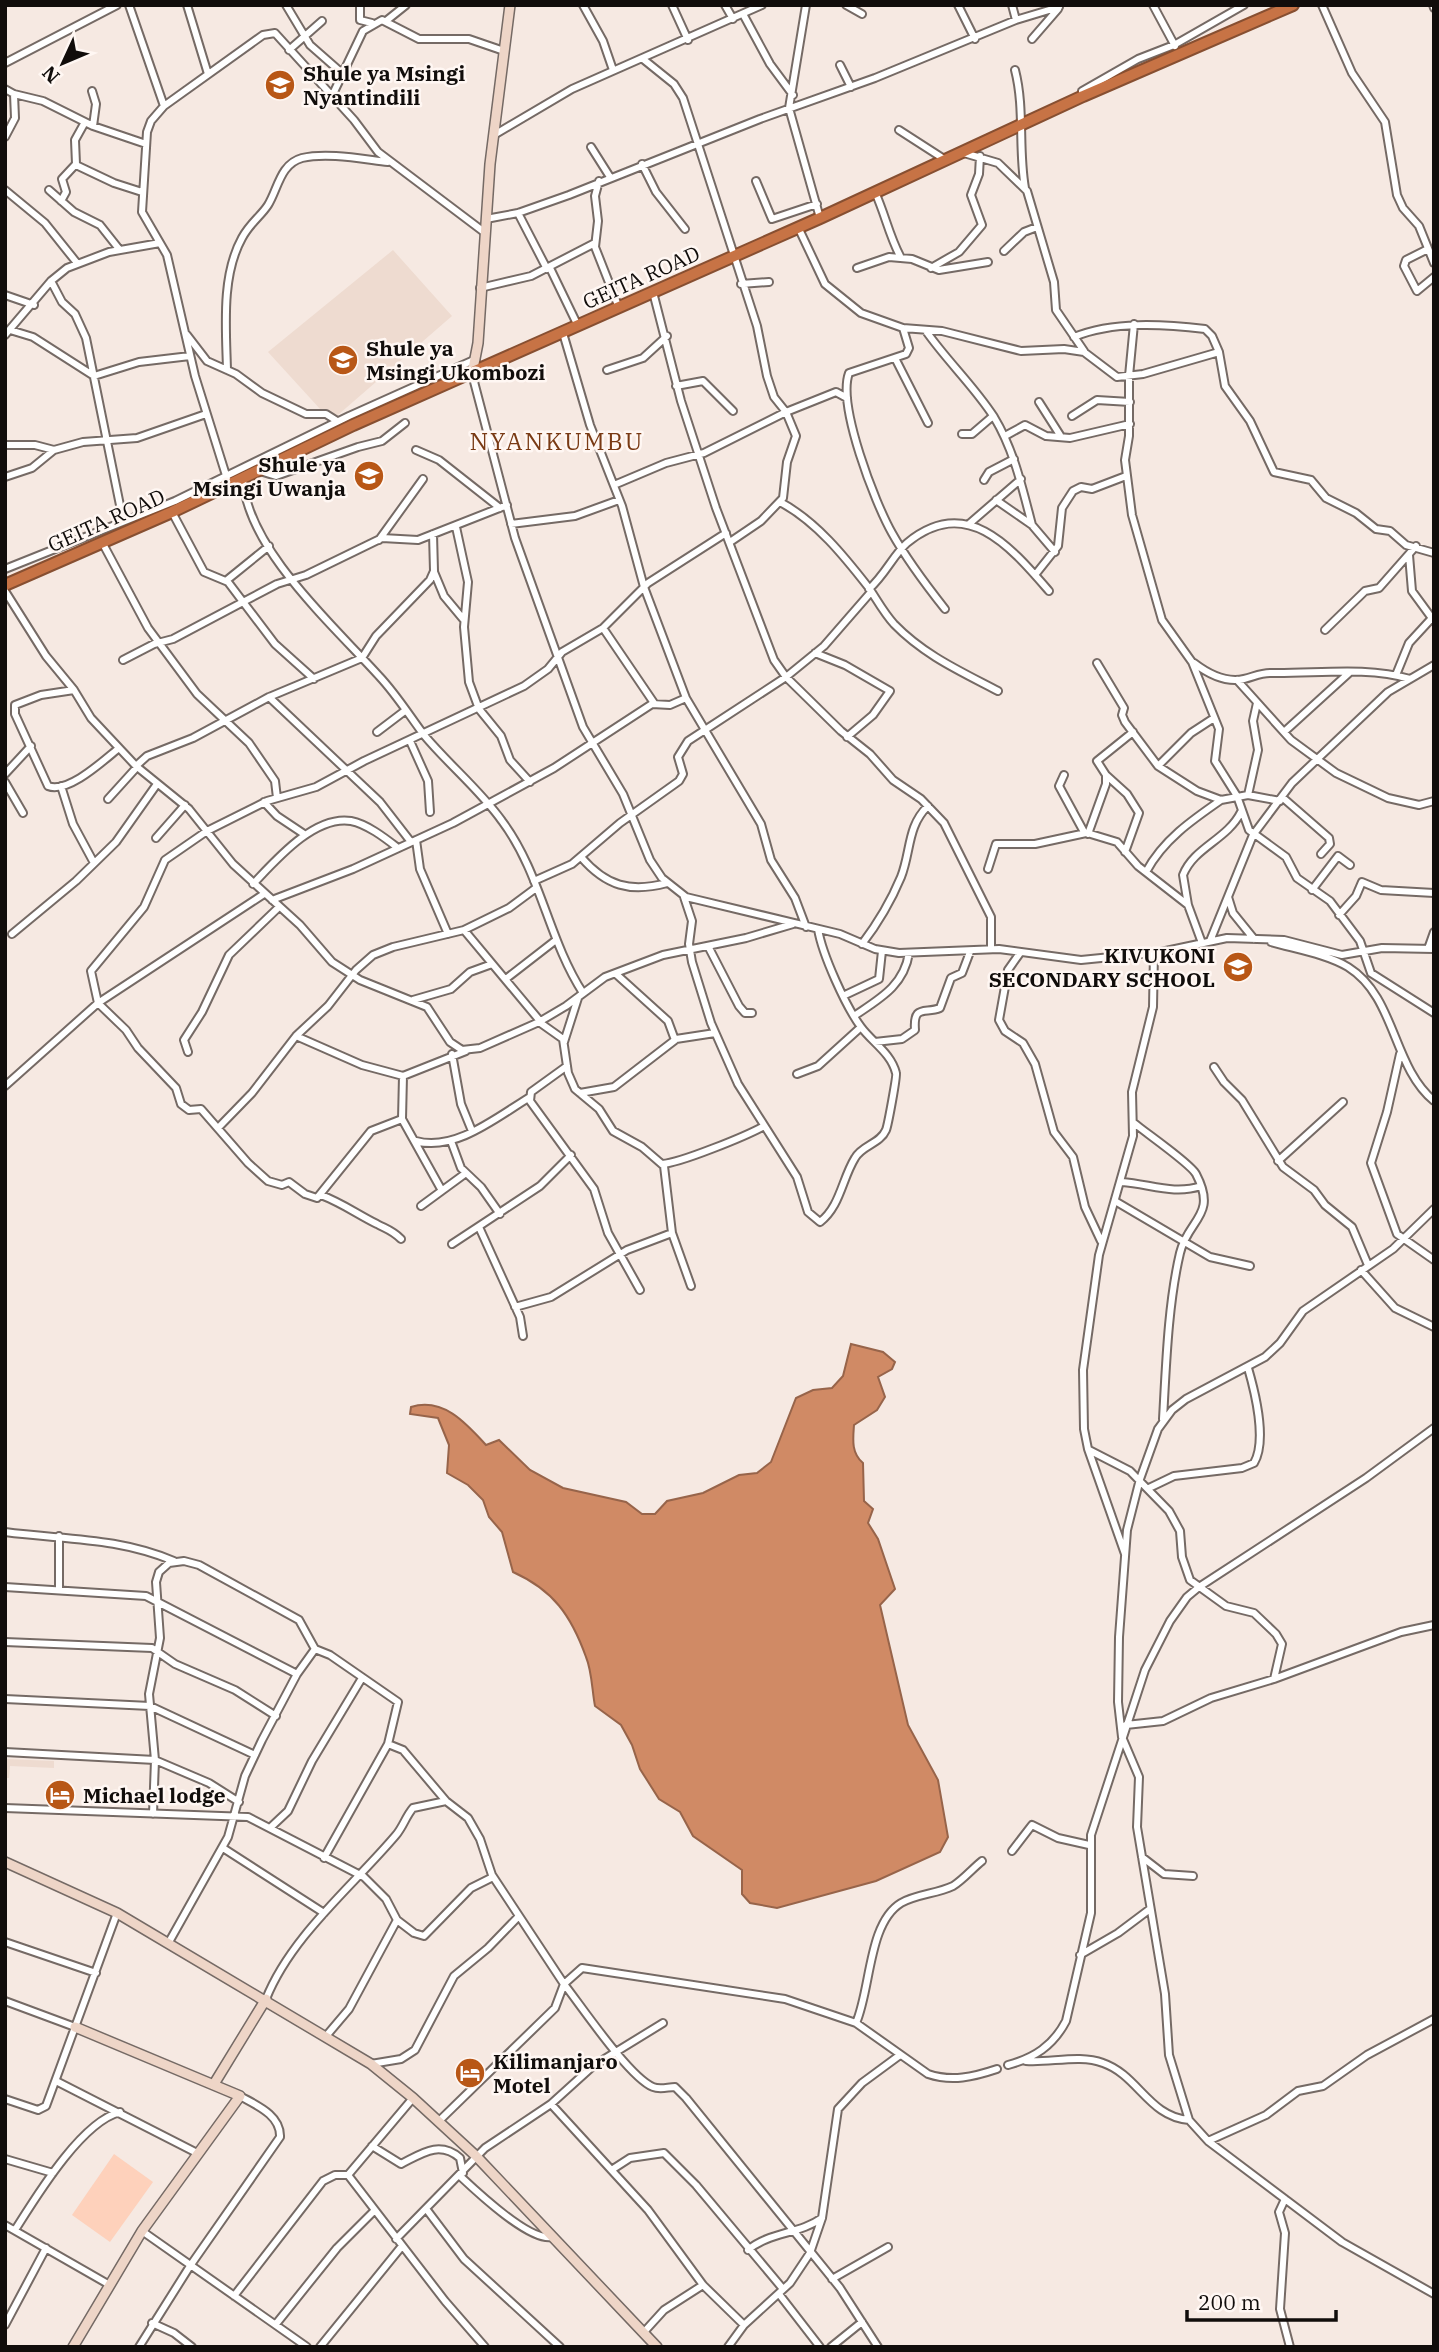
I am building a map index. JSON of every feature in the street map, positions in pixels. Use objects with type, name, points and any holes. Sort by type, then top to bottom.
[{"type":"highway","name":"GEITA ROAD","points":[[5,585],[172,512],[227,480],[243,479],[820,218],[1176,50],[1293,5]]},
{"type":"street","points":[[5,63],[117,5]]},
{"type":"street","points":[[129,5],[164,106]]},
{"type":"street","points":[[187,5],[208,74]]},
{"type":"street","points":[[286,5],[317,52],[343,74]]},
{"type":"street","points":[[360,5],[360,20],[373,23],[386,21],[406,5]]},
{"type":"street","points":[[583,5],[599,34],[613,70]]},
{"type":"street","points":[[672,5],[688,40]]},
{"type":"street","points":[[725,5],[733,19]]},
{"type":"street","points":[[494,135],[613,70],[688,40],[762,5]]},
{"type":"street","points":[[806,5],[789,108],[820,218]]},
{"type":"street","points":[[846,5],[862,14]]},
{"type":"street","points":[[958,5],[975,39]]},
{"type":"street","points":[[1012,5],[1016,20]]},
{"type":"street","points":[[1153,5],[1176,50],[1244,5]]},
{"type":"street","points":[[1322,5],[1352,73],[1385,122],[1397,195],[1403,208],[1419,226],[1426,250],[1434,263]]},
{"type":"street","points":[[513,6],[504,51],[494,135],[484,232],[476,359],[472,374],[503,506],[558,657],[592,744],[632,814],[650,860],[667,883],[684,897],[818,929],[882,951],[909,953],[992,949],[1081,960],[1154,953],[1206,942],[1258,939],[1294,942],[1336,954],[1431,949],[1434,932]]},
{"type":"street","points":[[486,219],[518,213],[975,39],[1016,20],[1060,6]]},
{"type":"street","points":[[1032,39],[1060,6]]},
{"type":"street","points":[[743,14],[770,64],[793,96]]},
{"type":"street","points":[[289,50],[322,21]]},
{"type":"street","points":[[386,21],[419,39],[469,39],[504,51]]},
{"type":"street","points":[[332,96],[363,31],[373,23]]},
{"type":"street","points":[[227,480],[190,356],[167,254],[144,216],[142,191],[149,126],[164,106],[270,32],[276,34],[390,162],[484,232]]},
{"type":"street","points":[[643,59],[680,91],[735,256],[741,284],[757,326],[772,390],[786,412],[796,436],[780,502],[761,521],[730,541]]},
{"type":"street","points":[[840,65],[851,87]]},
{"type":"street","points":[[1015,69],[1023,124],[1021,164],[1025,188],[1054,282],[1056,310],[1084,352],[1114,376],[1129,376],[1219,352]]},
{"type":"street","points":[[5,89],[14,94],[43,100],[93,126],[146,144]]},
{"type":"street","points":[[92,91],[96,104],[93,126]]},
{"type":"street","points":[[5,137],[15,118],[14,94]]},
{"type":"street","points":[[61,201],[66,192],[62,179],[76,165],[75,140],[85,122]]},
{"type":"street","points":[[899,130],[944,159]]},
{"type":"street","points":[[590,147],[610,177]]},
{"type":"street","points":[[959,152],[981,156],[998,163],[1025,188]]},
{"type":"street","points":[[931,268],[958,252],[982,225],[971,195],[979,174],[981,156]]},
{"type":"street","points":[[227,370],[226,317],[232,260],[252,220],[268,205],[279,177],[303,158],[349,157],[390,162]]},
{"type":"street","points":[[642,164],[656,192],[685,229]]},
{"type":"street","points":[[76,165],[114,183],[142,191]]},
{"type":"street","points":[[599,181],[595,243],[599,261],[619,308]]},
{"type":"street","points":[[756,181],[772,219],[817,204]]},
{"type":"street","points":[[5,190],[45,223],[77,263]]},
{"type":"street","points":[[48,190],[75,214],[100,225],[120,249]]},
{"type":"street","points":[[875,192],[885,213],[887,232],[900,257]]},
{"type":"street","points":[[518,213],[578,326]]},
{"type":"street","points":[[798,227],[820,277],[834,293],[861,313],[903,328],[942,331],[1021,351],[1064,349],[1084,352]]},
{"type":"street","points":[[1004,251],[1024,232],[1037,227]]},
{"type":"street","points":[[8,333],[51,282],[77,263],[120,249],[160,243]]},
{"type":"street","points":[[480,288],[548,269],[595,243]]},
{"type":"street","points":[[1426,250],[1406,260],[1404,266],[1417,290],[1434,277]]},
{"type":"street","points":[[858,268],[889,257],[900,257],[931,268],[946,270],[988,262]]},
{"type":"street","points":[[51,282],[62,302],[78,320],[94,376],[97,405],[108,442],[123,520]]},
{"type":"street","points":[[741,284],[769,282]]},
{"type":"street","points":[[653,292],[667,336],[676,386],[770,651],[786,677],[847,737],[870,754],[893,780],[928,806],[949,831],[978,886],[993,925],[992,949]]},
{"type":"street","points":[[5,295],[34,305]]},
{"type":"street","points":[[1074,337],[1101,327],[1134,324],[1205,329],[1212,336],[1219,352],[1225,386],[1250,421],[1274,472],[1311,480],[1326,498],[1356,513],[1376,529],[1390,531],[1406,545],[1434,553]]},
{"type":"street","points":[[1134,324],[1129,376],[1130,424],[1125,460],[1132,515],[1154,600],[1162,620],[1192,662],[1220,735],[1215,761],[1237,796],[1241,812],[1253,835],[1286,857],[1295,876],[1331,901],[1359,939],[1362,951],[1376,977],[1434,1013]]},
{"type":"street","points":[[903,328],[909,348],[906,354],[849,373],[847,398],[858,448],[891,532],[945,609]]},
{"type":"street","points":[[926,331],[993,416],[1005,436],[1021,479],[1032,525]]},
{"type":"street","points":[[184,332],[206,361],[227,370],[268,397],[306,414],[326,414],[337,421]]},
{"type":"street","points":[[8,333],[33,337],[94,376],[155,359],[190,356]]},
{"type":"street","points":[[563,333],[590,425],[620,500],[644,587],[686,698],[761,824],[771,860],[794,898],[806,927]]},
{"type":"street","points":[[607,370],[643,358],[667,336]]},
{"type":"street","points":[[895,358],[928,423]]},
{"type":"street","points":[[5,569],[227,480],[337,421],[476,359]]},
{"type":"street","points":[[676,386],[703,381],[733,411]]},
{"type":"street","points":[[614,485],[666,463],[699,455],[786,412],[837,392],[847,398]]},
{"type":"street","points":[[1072,416],[1097,400],[1130,401]]},
{"type":"street","points":[[1039,402],[1062,437]]},
{"type":"street","points":[[5,477],[32,468],[54,450],[83,442],[137,438],[206,414]]},
{"type":"street","points":[[962,434],[972,434],[993,416]]},
{"type":"street","points":[[259,470],[272,476],[290,472],[369,446],[405,424]]},
{"type":"street","points":[[1005,436],[1030,425],[1046,436],[1070,438],[1130,424]]},
{"type":"street","points":[[5,445],[54,450]]},
{"type":"street","points":[[416,450],[433,456],[503,506]]},
{"type":"street","points":[[984,480],[989,472],[1014,459]]},
{"type":"street","points":[[1035,575],[1055,552],[1060,537],[1062,508],[1073,491],[1081,487],[1092,489],[1126,476]]},
{"type":"street","points":[[243,479],[247,506],[269,546],[311,606],[362,657],[424,735],[486,802],[517,842],[564,962],[581,995],[564,1042],[573,1086],[599,1108],[613,1131],[642,1147],[662,1164],[666,1175],[672,1233],[691,1286]]},
{"type":"street","points":[[378,540],[423,479]]},
{"type":"street","points":[[969,524],[1021,479]]},
{"type":"street","points":[[996,499],[1032,525],[1055,552]]},
{"type":"street","points":[[511,524],[575,516],[620,500]]},
{"type":"street","points":[[780,502],[796,511],[832,544],[870,590],[890,620],[918,646],[941,663],[998,691]]},
{"type":"street","points":[[123,660],[159,642],[173,639],[291,579],[378,540],[386,538],[412,541],[456,527],[503,506]]},
{"type":"street","points":[[172,512],[204,572],[227,580],[275,644],[314,679]]},
{"type":"street","points":[[218,1128],[252,1093],[296,1036],[328,1006],[352,975],[379,951],[464,930],[509,908],[535,884],[581,857],[632,814],[682,779],[678,757],[680,750],[694,735],[786,677],[832,639],[887,571],[902,548],[939,524],[969,524],[1006,545],[1049,591]]},
{"type":"street","points":[[456,527],[468,582],[464,620],[469,682],[479,709],[500,733],[510,761],[530,782]]},
{"type":"street","points":[[402,1119],[371,1131],[321,1195],[315,1198],[289,1182],[282,1185],[268,1181],[199,1108],[189,1110],[184,1107],[176,1088],[138,1048],[126,1030],[96,1005],[91,971],[144,907],[165,860],[207,831],[264,802],[316,788],[538,678],[558,657],[603,628],[644,587],[726,533]]},
{"type":"street","points":[[433,534],[434,571],[444,596],[464,620]]},
{"type":"street","points":[[102,542],[140,616],[197,694],[251,746],[275,781],[277,798]]},
{"type":"street","points":[[227,580],[269,546]]},
{"type":"street","points":[[1325,630],[1364,591],[1379,589],[1416,546]]},
{"type":"street","points":[[1396,675],[1409,643],[1432,617],[1412,591],[1409,555]]},
{"type":"street","points":[[108,799],[137,766],[154,753],[193,738],[269,697],[362,657],[376,636],[427,584],[434,571]]},
{"type":"street","points":[[5,591],[46,656],[74,690],[91,718],[137,766],[185,805],[253,884],[300,925],[318,948],[352,975],[413,1000],[432,1012],[450,1042],[461,1104],[472,1131]]},
{"type":"street","points":[[603,628],[654,703]]},
{"type":"street","points":[[815,653],[845,665],[890,691],[873,715],[847,737]]},
{"type":"street","points":[[1192,662],[1217,677],[1237,680],[1267,673],[1289,676],[1350,672],[1396,675],[1410,679]]},
{"type":"street","points":[[1097,663],[1120,699],[1124,709],[1122,717],[1158,766],[1197,791],[1221,800]]},
{"type":"street","points":[[1206,942],[1253,835],[1295,779],[1380,699],[1434,665]]},
{"type":"street","points":[[1284,732],[1350,672]]},
{"type":"street","points":[[1237,680],[1304,752],[1336,773],[1385,797],[1419,805],[1434,801]]},
{"type":"street","points":[[74,690],[41,695],[15,703],[15,714],[48,786],[61,786],[81,777],[119,748]]},
{"type":"street","points":[[269,697],[380,802],[414,841],[420,869],[447,934]]},
{"type":"street","points":[[272,900],[339,875],[414,841],[486,802],[530,782],[654,703],[670,705],[686,698]]},
{"type":"street","points":[[1248,795],[1258,750],[1254,721],[1257,703]]},
{"type":"street","points":[[377,733],[406,710]]},
{"type":"street","points":[[1158,766],[1191,733],[1214,718]]},
{"type":"street","points":[[1125,852],[1139,813],[1127,794],[1105,775],[1097,763],[1098,757],[1133,732]]},
{"type":"street","points":[[410,741],[429,781],[430,812]]},
{"type":"street","points":[[5,774],[31,746]]},
{"type":"street","points":[[1063,775],[1059,786],[1087,833]]},
{"type":"street","points":[[1087,833],[1105,789],[1105,775]]},
{"type":"street","points":[[5,782],[23,813]]},
{"type":"street","points":[[12,934],[94,863],[126,829],[157,784]]},
{"type":"street","points":[[61,786],[73,824],[94,863]]},
{"type":"street","points":[[1146,872],[1153,858],[1174,835],[1221,800],[1237,796],[1281,799],[1329,838],[1330,845],[1321,854]]},
{"type":"street","points":[[264,802],[277,816],[304,834]]},
{"type":"street","points":[[156,838],[185,805]]},
{"type":"street","points":[[862,944],[891,899],[902,875],[911,832],[928,806]]},
{"type":"street","points":[[1206,942],[1188,905],[1183,882],[1185,869],[1196,856],[1226,835],[1241,812]]},
{"type":"street","points":[[253,884],[304,834],[350,821],[397,848]]},
{"type":"street","points":[[988,869],[996,844],[1035,844],[1087,833],[1112,839],[1146,872],[1188,905]]},
{"type":"street","points":[[1312,890],[1338,855],[1350,865]]},
{"type":"street","points":[[581,857],[598,875],[618,886],[638,888],[667,883]]},
{"type":"street","points":[[1339,915],[1356,896],[1362,882],[1378,890],[1434,893]]},
{"type":"street","points":[[5,1086],[96,1005],[264,894]]},
{"type":"street","points":[[1228,896],[1233,913],[1258,939],[1340,964],[1355,972],[1383,1009],[1415,1083],[1434,1101]]},
{"type":"street","points":[[684,897],[692,921],[690,950],[715,1033],[738,1084],[764,1126],[779,1144],[797,1177],[808,1212],[820,1222],[834,1207],[841,1184],[855,1158],[875,1143],[886,1130],[889,1107],[898,1081],[891,1061],[854,1016],[830,965],[818,929]]},
{"type":"street","points":[[188,1052],[184,1040],[202,1012],[224,962],[279,907]]},
{"type":"street","points":[[296,1036],[362,1065],[403,1076],[540,1022],[605,977],[663,955],[793,924]]},
{"type":"street","points":[[464,930],[507,978],[540,1022],[557,1033],[564,1042]]},
{"type":"street","points":[[507,978],[556,940]]},
{"type":"street","points":[[708,946],[737,1003],[745,1013],[752,1013]]},
{"type":"street","points":[[845,995],[879,979],[882,951]]},
{"type":"street","points":[[875,1042],[908,1036],[915,1030],[917,1014],[924,1010],[940,1008],[951,978],[962,973],[970,952]]},
{"type":"street","points":[[854,1016],[894,987],[905,971],[909,953]]},
{"type":"street","points":[[1020,953],[1008,970],[999,1020],[1005,1031],[1023,1042],[1035,1063],[1054,1132],[1073,1157],[1085,1207],[1102,1244]]},
{"type":"street","points":[[1125,1556],[1088,1449],[1084,1429],[1083,1370],[1102,1244],[1122,1182],[1134,1123],[1135,1075],[1153,1007],[1154,953]]},
{"type":"street","points":[[413,1000],[452,989],[470,972],[492,964]]},
{"type":"street","points":[[616,974],[668,1021],[676,1039]]},
{"type":"street","points":[[797,1074],[818,1066],[861,1027]]},
{"type":"street","points":[[580,1093],[614,1087],[637,1068],[668,1049],[676,1039],[715,1033]]},
{"type":"street","points":[[450,1042],[466,1051]]},
{"type":"street","points":[[1400,1052],[1385,1119],[1371,1160],[1395,1231],[1403,1241],[1434,1260]]},
{"type":"street","points":[[416,1140],[429,1144],[451,1141],[472,1131],[530,1097],[531,1092],[567,1066]]},
{"type":"street","points":[[1214,1066],[1224,1083],[1242,1100],[1278,1161],[1349,1224],[1368,1265]]},
{"type":"street","points":[[403,1076],[402,1119],[441,1189]]},
{"type":"street","points":[[530,1097],[549,1129],[594,1189],[608,1233],[640,1290]]},
{"type":"street","points":[[1278,1161],[1343,1102]]},
{"type":"street","points":[[1134,1123],[1192,1168],[1201,1186],[1204,1212],[1181,1250],[1163,1421],[1140,1479],[1130,1516],[1119,1637],[1118,1702],[1122,1737],[1139,1777],[1136,1813],[1140,1856],[1165,1994],[1169,2055],[1189,2120],[1208,2141],[1342,2242],[1434,2294]]},
{"type":"street","points":[[662,1164],[722,1142],[741,1139],[764,1126]]},
{"type":"street","points":[[451,1141],[455,1158],[481,1187],[500,1214]]},
{"type":"street","points":[[452,1244],[541,1184],[571,1155]]},
{"type":"street","points":[[421,1206],[466,1173]]},
{"type":"street","points":[[1122,1182],[1155,1185],[1176,1192],[1201,1186]]},
{"type":"street","points":[[321,1195],[388,1228],[401,1239]]},
{"type":"street","points":[[1115,1200],[1218,1261],[1250,1266]]},
{"type":"street","points":[[1163,1421],[1178,1405],[1196,1392],[1248,1367],[1277,1347],[1303,1311],[1403,1241],[1434,1209]]},
{"type":"street","points":[[479,1227],[516,1307],[523,1336]]},
{"type":"street","points":[[516,1307],[551,1297],[620,1254],[672,1233]]},
{"type":"street","points":[[1361,1270],[1395,1308],[1434,1327]]},
{"type":"street","points":[[1149,1488],[1174,1476],[1234,1470],[1254,1463],[1260,1447],[1255,1398],[1248,1367]]},
{"type":"street","points":[[1024,2061],[1041,2051],[1060,2032],[1091,1913],[1089,1845],[1126,1725],[1156,1647],[1182,1603],[1199,1587],[1366,1478],[1434,1428]]},
{"type":"street","points":[[1088,1449],[1140,1479],[1149,1488],[1178,1525],[1187,1574],[1199,1587],[1226,1606],[1254,1613],[1276,1633],[1282,1644],[1274,1679]]},
{"type":"street","points":[[5,1532],[137,1546],[174,1561],[199,1565],[297,1619],[315,1649],[330,1655],[398,1702],[388,1744],[324,1858]]},
{"type":"street","points":[[59,1589],[60,1536]]},
{"type":"street","points":[[153,1814],[155,1760],[150,1686],[158,1651],[160,1622],[156,1601],[159,1572],[174,1561]]},
{"type":"street","points":[[5,1587],[135,1594],[156,1601],[297,1674]]},
{"type":"street","points":[[1126,1725],[1163,1721],[1210,1698],[1274,1679],[1390,1636],[1434,1625]]},
{"type":"street","points":[[5,1642],[145,1647],[158,1651],[175,1664],[235,1690],[276,1716]]},
{"type":"street","points":[[169,1942],[223,1848],[245,1776],[297,1674],[315,1649]]},
{"type":"street","points":[[271,1827],[288,1811],[306,1772],[362,1678]]},
{"type":"street","points":[[5,1699],[150,1706],[256,1755]]},
{"type":"street","points":[[388,1744],[407,1753],[446,1801],[470,1820],[480,1839],[484,1858],[493,1877],[518,1917],[616,2051],[651,2086],[672,2087],[680,2091],[832,2279],[878,2347]]},
{"type":"street","points":[[5,1752],[155,1760],[209,1783],[239,1802]]},
{"type":"street","points":[[214,2084],[266,1999],[272,1984],[324,1913],[397,1834],[413,1808],[446,1801]]},
{"type":"street","points":[[5,1808],[235,1815],[271,1827],[358,1875],[379,1891],[397,1920],[414,1933],[424,1936],[471,1888],[493,1877]]},
{"type":"street","points":[[1012,1851],[1024,1831],[1032,1825],[1058,1838],[1089,1845]]},
{"type":"street","points":[[223,1848],[324,1913]]},
{"type":"street","points":[[1140,1856],[1164,1874],[1193,1876]]},
{"type":"street","points":[[856,2023],[866,1996],[877,1938],[885,1919],[900,1904],[954,1885],[982,1861]]},
{"type":"street","points":[[5,1862],[117,1913],[327,2035],[371,2064],[413,2098],[476,2156],[657,2347]]},
{"type":"street","points":[[1080,1955],[1118,1933],[1150,1909]]},
{"type":"street","points":[[5,2099],[41,2110],[46,2106],[117,1913]]},
{"type":"street","points":[[371,2064],[401,2059],[415,2050],[454,1976],[488,1948],[518,1917]]},
{"type":"street","points":[[327,2035],[349,2009],[397,1920]]},
{"type":"street","points":[[5,1942],[96,1973]]},
{"type":"street","points":[[439,2121],[555,2008],[565,1984],[582,1968],[763,1994],[856,2023],[928,2074],[949,2079],[997,2069]]},
{"type":"street","points":[[5,2001],[75,2027],[240,2096],[274,2118],[280,2129],[280,2137],[190,2266],[139,2347]]},
{"type":"street","points":[[1208,2141],[1266,2115],[1298,2091],[1324,2086],[1367,2055],[1434,2019]]},
{"type":"street","points":[[396,2239],[427,2210],[476,2156],[551,2104],[593,2066],[663,2023]]},
{"type":"street","points":[[728,2347],[744,2325],[781,2291],[810,2253],[822,2218],[838,2109],[862,2083],[900,2055]]},
{"type":"street","points":[[1008,2064],[1024,2061],[1103,2063],[1121,2073],[1163,2113],[1189,2120]]},
{"type":"street","points":[[55,2081],[197,2153]]},
{"type":"street","points":[[73,2347],[108,2284],[142,2231],[240,2096]]},
{"type":"street","points":[[348,2175],[413,2098]]},
{"type":"street","points":[[551,2104],[613,2169],[703,2285],[744,2325]]},
{"type":"street","points":[[15,2230],[53,2173],[98,2120],[120,2112]]},
{"type":"street","points":[[372,2146],[401,2164],[423,2150],[446,2151],[460,2158],[461,2174],[527,2231],[541,2238],[552,2237]]},
{"type":"street","points":[[613,2169],[630,2158],[664,2153],[696,2185],[781,2291],[820,2347]]},
{"type":"street","points":[[5,2159],[53,2173]]},
{"type":"street","points":[[234,2296],[323,2181],[335,2175],[348,2175]]},
{"type":"street","points":[[348,2175],[396,2239],[485,2347]]},
{"type":"street","points":[[1285,2199],[1279,2212],[1285,2233],[1279,2302],[1290,2347]]},
{"type":"street","points":[[276,2324],[337,2248],[374,2210]]},
{"type":"street","points":[[427,2210],[464,2259],[560,2347]]},
{"type":"street","points":[[748,2250],[761,2241],[792,2232],[822,2218]]},
{"type":"street","points":[[5,2225],[108,2284]]},
{"type":"street","points":[[142,2231],[307,2347]]},
{"type":"street","points":[[320,2347],[402,2246]]},
{"type":"street","points":[[832,2279],[888,2247]]},
{"type":"street","points":[[5,2325],[46,2248]]},
{"type":"street","points":[[644,2332],[664,2310],[703,2285]]},
{"type":"street","points":[[831,2347],[862,2322]]},
{"type":"street","points":[[152,2323],[174,2333],[192,2347]]},
{"type":"shaded area","points":[[393,250],[452,316],[331,421],[268,352]]},
{"type":"shaded area","points":[[851,1344],[883,1352],[895,1362],[892,1369],[878,1377],[885,1397],[877,1410],[854,1425],[854,1446],[856,1455],[863,1463],[864,1501],[873,1509],[868,1523],[878,1539],[895,1589],[880,1605],[908,1725],[938,1780],[948,1837],[940,1852],[876,1881],[777,1908],[750,1903],[742,1894],[742,1870],[693,1836],[680,1812],[659,1799],[640,1769],[632,1745],[621,1725],[595,1706],[588,1663],[567,1616],[539,1587],[513,1572],[502,1532],[489,1517],[483,1500],[468,1485],[447,1473],[449,1445],[438,1418],[410,1414],[411,1407],[423,1405],[444,1409],[462,1421],[486,1445],[499,1440],[530,1470],[563,1488],[626,1502],[642,1514],[655,1514],[667,1501],[703,1493],[739,1475],[757,1473],[771,1462],[796,1398],[813,1390],[832,1388],[843,1376]]},
{"type":"shaded area","points":[[5,1759],[54,1761],[54,1768],[10,1766],[9,1778],[5,1778]]},
{"type":"shaded area","points":[[114,2154],[153,2182],[110,2242],[72,2215]]},
{"type":"place","name":"Shule ya Msingi Nyantindili","points":[[280,85]]},
{"type":"place","name":"Shule ya Msingi Ukombozi","points":[[343,360]]},
{"type":"place","name":"Shule ya Msingi Uwanja","points":[[369,476]]},
{"type":"place","name":"KIVUKONI SECONDARY SCHOOL","points":[[1238,967]]},
{"type":"place","name":"Michael lodge","points":[[60,1795]]},
{"type":"place","name":"Kilimanjaro Motel","points":[[470,2073]]},
{"type":"district","name":"NYANKUMBU","points":[[557,441]]}]
